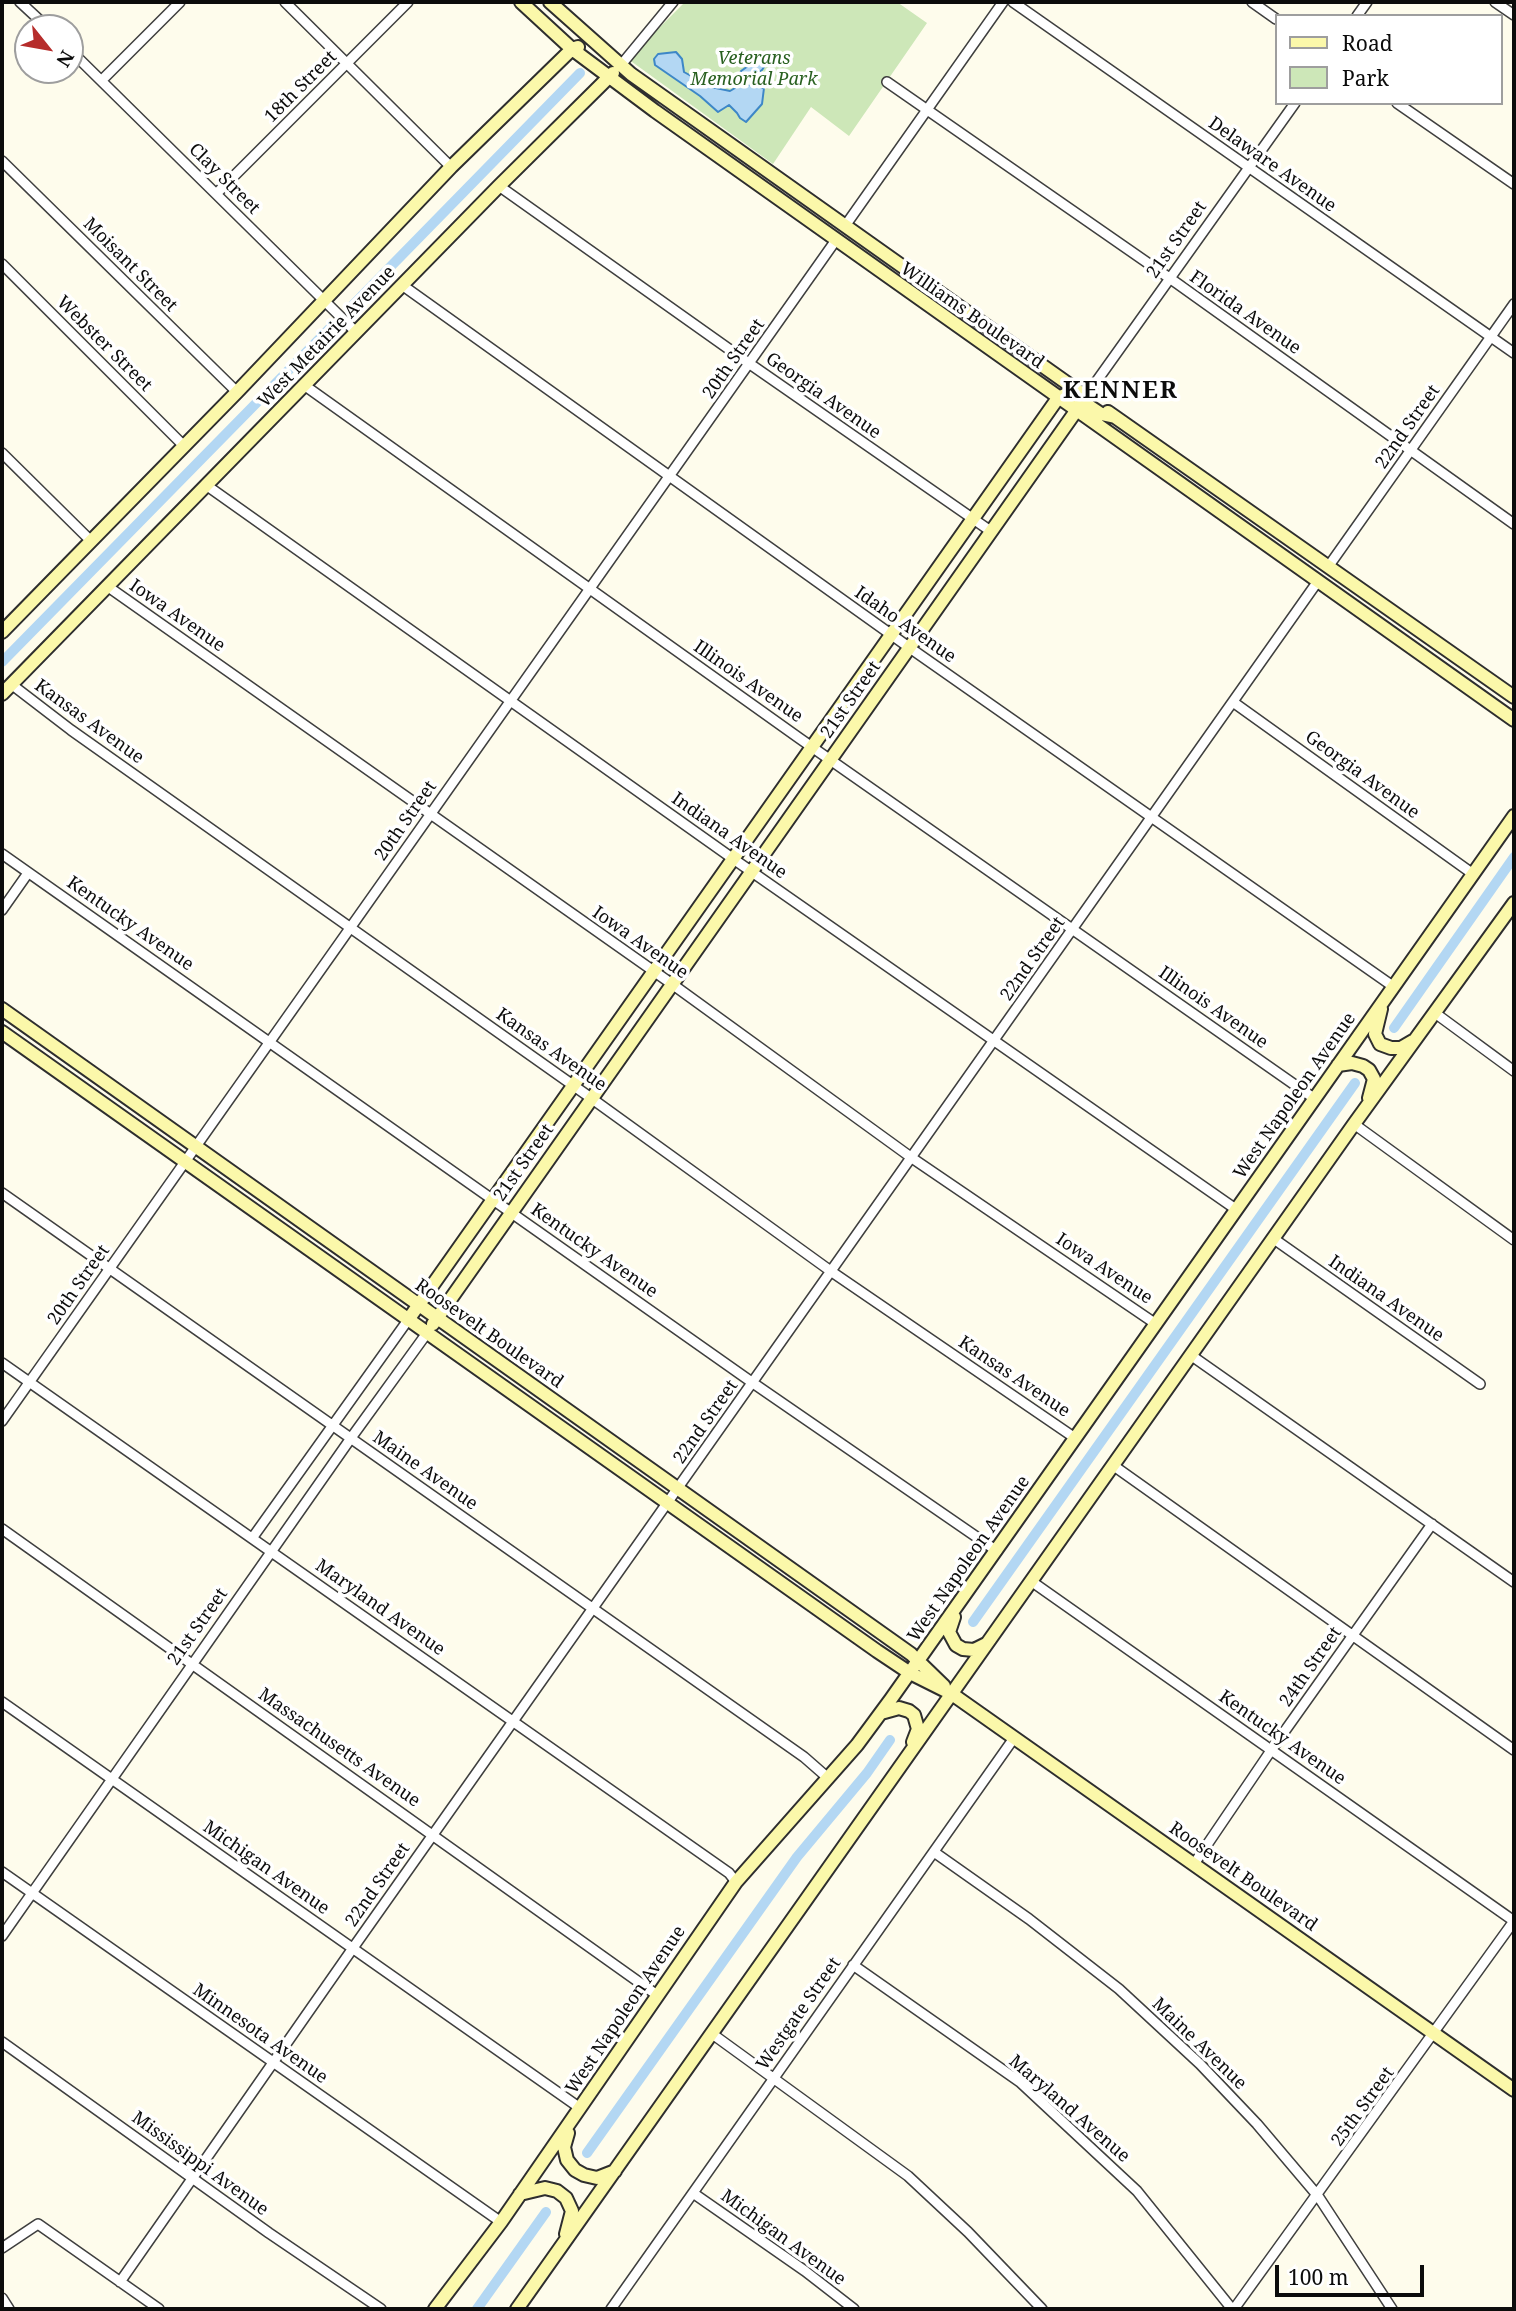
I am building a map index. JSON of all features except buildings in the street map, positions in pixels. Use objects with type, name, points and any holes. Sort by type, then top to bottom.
[{"type":"main road","name":"Williams Boulevard","points":[[521,2],[572,49],[609,78],[1514,720]]},
{"type":"main road","name":"Williams Boulevard","points":[[550,2],[621,65],[872,246],[1514,697]]},
{"type":"main road","points":[[572,49],[585,44],[598,46]]},
{"type":"main road","name":"West Metairie Avenue","points":[[2,632],[237,392],[451,167],[572,49]]},
{"type":"main road","name":"West Metairie Avenue","points":[[6,689],[621,65]]},
{"type":"main road","points":[[796,212],[810,212],[827,224],[845,226]]},
{"type":"main road","points":[[836,240],[844,238],[861,247],[872,246]]},
{"type":"main road","points":[[1058,398],[1067,394],[1101,414],[1115,417]]},
{"type":"main road","name":"21st Street","points":[[408,1320],[1058,398]]},
{"type":"main road","name":"21st Street","points":[[427,1333],[1076,411]]},
{"type":"main road","points":[[1292,564],[1309,570],[1322,571],[1328,568]]},
{"type":"main road","name":"West Napoleon Avenue","points":[[435,2309],[501,2222],[736,1882],[857,1745],[910,1673],[1514,816]]},
{"type":"main road","points":[[517,2309],[1354,1124],[1514,903]]},
{"type":"main road","points":[[1383,1002],[1375,1034],[1380,1044],[1401,1048],[1416,1040]]},
{"type":"main road","name":"Roosevelt Boulevard","points":[[2,1009],[919,1660],[952,1694]]},
{"type":"main road","name":"Roosevelt Boulevard","points":[[2,1032],[910,1673],[952,1694],[1514,2090]]},
{"type":"main road","points":[[1338,1065],[1352,1063],[1369,1070],[1374,1079],[1366,1108]]},
{"type":"main road","points":[[959,1603],[949,1632],[956,1645],[974,1650],[987,1644]]},
{"type":"main road","points":[[881,1713],[899,1708],[914,1715],[918,1729],[908,1755]]},
{"type":"main road","points":[[572,2120],[564,2147],[567,2160],[575,2170],[597,2178],[615,2171]]},
{"type":"main road","points":[[520,2194],[545,2188],[557,2191],[566,2198],[572,2211],[563,2244]]},
{"type":"street","points":[[20,2],[33,14]]},
{"type":"street","points":[[102,80],[180,2]]},
{"type":"street","points":[[285,2],[451,167]]},
{"type":"street","name":"18th Street","points":[[216,194],[408,2]]},
{"type":"street","name":"West Metairie Avenue","points":[[621,65],[673,2]]},
{"type":"street","points":[[845,226],[1003,2]]},
{"type":"street","name":"Delaware Avenue","points":[[1013,2],[1514,353]]},
{"type":"street","points":[[1252,2],[1274,18]]},
{"type":"street","points":[[1495,2],[1514,15]]},
{"type":"street","name":"Clay Street","points":[[84,63],[356,331]]},
{"type":"street","name":"Florida Avenue","points":[[887,82],[1171,279],[1514,524]]},
{"type":"street","name":"21st Street","points":[[1086,396],[1294,105]]},
{"type":"street","points":[[1400,105],[1514,184]]},
{"type":"street","name":"Moisant Street","points":[[2,161],[237,392]]},
{"type":"street","name":"Georgia Avenue","points":[[499,186],[750,365],[992,532]]},
{"type":"street","name":"20th Street","points":[[2,1421],[836,240]]},
{"type":"street","name":"Webster Street","points":[[2,264],[184,446]]},
{"type":"street","name":"Idaho Avenue","points":[[402,285],[910,648],[1394,987]]},
{"type":"street","name":"22nd Street","points":[[1328,568],[1514,304]]},
{"type":"street","name":"Illinois Avenue","points":[[304,385],[811,746],[1315,1099]]},
{"type":"street","points":[[2,453],[91,541]]},
{"type":"street","name":"Indiana Avenue","points":[[206,485],[751,872],[1237,1210]]},
{"type":"street","name":"22nd Street","points":[[120,2282],[1318,581]]},
{"type":"street","name":"Iowa Avenue","points":[[107,586],[672,984],[912,1158],[1156,1324]]},
{"type":"street","name":"Kansas Avenue","points":[[6,689],[71,730],[832,1272],[1075,1438]]},
{"type":"street","name":"Georgia Avenue","points":[[1233,702],[1473,874]]},
{"type":"street","name":"Kentucky Avenue","points":[[2,854],[753,1383],[997,1551]]},
{"type":"street","points":[[2,909],[28,873]]},
{"type":"street","points":[[1435,1013],[1514,1071]]},
{"type":"street","points":[[1354,1124],[1514,1240]]},
{"type":"street","name":"Maine Avenue","points":[[2,1193],[804,1756],[828,1778]]},
{"type":"street","name":"Indiana Avenue","points":[[1274,1239],[1479,1384]]},
{"type":"street","name":"21st Street","points":[[253,1537],[408,1320]]},
{"type":"street","name":"21st Street","points":[[2,1936],[427,1333]]},
{"type":"street","points":[[1192,1356],[1514,1581]]},
{"type":"street","name":"Maryland Avenue","points":[[2,1363],[729,1873],[736,1882]]},
{"type":"street","points":[[1114,1466],[1514,1750]]},
{"type":"street","name":"24th Street","points":[[1194,1864],[1432,1524]]},
{"type":"street","name":"Massachusetts Avenue","points":[[2,1530],[657,1995]]},
{"type":"street","name":"Kentucky Avenue","points":[[1031,1581],[1514,1921]]},
{"type":"street","name":"Michigan Avenue","points":[[2,1702],[580,2108]]},
{"type":"street","name":"Westgate Street","points":[[614,2308],[1014,1738]]},
{"type":"street","name":"Maine Avenue","points":[[934,1852],[1029,1919],[1119,1989],[1219,2084],[1258,2124],[1318,2196],[1392,2309]]},
{"type":"street","name":"Minnesota Avenue","points":[[2,1872],[501,2222]]},
{"type":"street","name":"25th Street","points":[[1233,2309],[1318,2196],[1514,1921]]},
{"type":"street","name":"Maryland Avenue","points":[[853,1965],[1020,2082],[1137,2191],[1233,2309]]},
{"type":"street","points":[[711,2032],[908,2176],[968,2232],[1042,2309]]},
{"type":"street","name":"Mississippi Avenue","points":[[2,2042],[381,2309]]},
{"type":"street","name":"Michigan Avenue","points":[[693,2193],[805,2271],[854,2309]]},
{"type":"street","points":[[2,2248],[38,2224],[159,2309]]},
{"type":"street","points":[[2,2298],[9,2309]]},
{"type":"green space","name":"Veterans Memorial Park","points":[[685,2],[897,2],[927,23],[849,136],[811,107],[773,164],[628,59]]},
{"type":"water","points":[[676,52],[682,59],[684,72],[711,87],[730,91],[735,88],[741,71],[751,64],[766,64],[748,80],[749,85],[764,88],[762,104],[746,122],[729,105],[718,112],[655,65],[654,59],[658,54]]},
{"type":"waterway","points":[[352,306],[580,73]]},
{"type":"waterway","points":[[2,662],[332,326]]},
{"type":"waterway","points":[[1394,1028],[1514,857]]},
{"type":"waterway","points":[[973,1622],[1355,1083]]},
{"type":"waterway","points":[[587,2153],[797,1857],[867,1773],[890,1740]]},
{"type":"waterway","points":[[477,2309],[546,2212]]},
{"type":"district","name":"KENNER","points":[[1121,391]]}]
